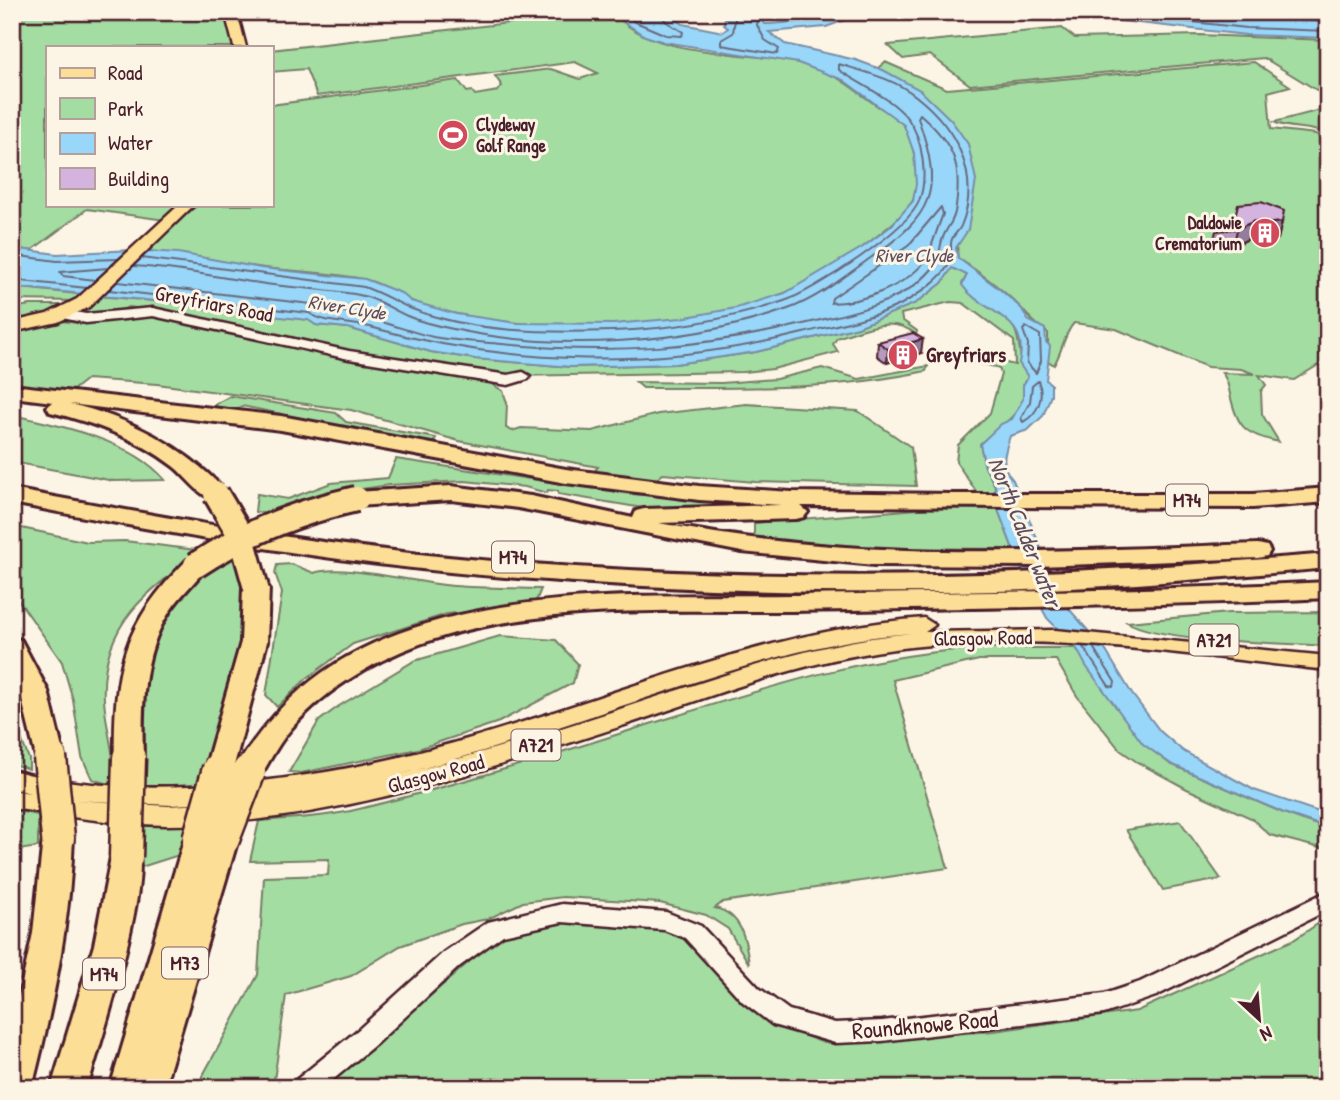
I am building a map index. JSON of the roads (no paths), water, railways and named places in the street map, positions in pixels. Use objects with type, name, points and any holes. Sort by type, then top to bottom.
[{"type":"highway","name":"M74","points":[[12,391],[151,405],[268,421],[566,476],[699,493],[792,499],[954,501],[1253,501],[1328,495]]},
{"type":"highway","name":"M73","points":[[12,398],[81,413],[130,431],[182,461],[216,494],[238,526],[249,555],[256,588],[252,652],[219,768],[211,839],[146,1088]]},
{"type":"highway","name":"M74","points":[[12,484],[293,533],[529,558],[800,572],[1017,577]]},
{"type":"highway","name":"M74","points":[[69,1088],[107,965],[120,909],[127,857],[128,692],[134,654],[158,605],[195,565],[233,540],[264,525],[312,509],[356,499],[451,493],[619,514],[674,517],[755,515],[954,501]]},
{"type":"highway","name":"M74","points":[[12,496],[231,536],[502,569],[796,584],[1017,577],[1048,568],[1328,545]]},
{"type":"highway","name":"M74","points":[[516,501],[689,537],[774,550],[853,556],[1017,577]]},
{"type":"highway","name":"M74","points":[[1048,568],[1328,561]]},
{"type":"highway","points":[[1149,596],[1328,576]]},
{"type":"highway","name":"M73","points":[[128,1088],[211,839],[249,771],[279,725],[320,687],[372,656],[429,632],[502,617],[1017,577]]},
{"type":"highway","points":[[1017,577],[1074,598],[1328,590]]},
{"type":"highway","points":[[12,646],[34,691],[50,757],[58,838],[54,914],[45,968],[14,1088]]},
{"type":"main road","points":[[231,12],[240,46]]},
{"type":"main road","points":[[12,327],[63,314],[83,303],[186,206]]},
{"type":"main road","name":"Glasgow Road","points":[[12,779],[100,795],[231,795],[314,786],[414,764],[801,642],[906,626],[1049,632]]},
{"type":"main road","name":"A721","points":[[1049,632],[1328,650]]},
{"type":"main road","name":"Glasgow Road","points":[[12,799],[98,813],[211,814],[270,809],[363,794],[455,771],[783,666],[848,650],[944,638],[1049,632]]},
{"type":"main road","name":"A721","points":[[1104,636],[1328,663]]},
{"type":"street","name":"Greyfriars Road","points":[[63,314],[87,321],[131,312],[153,312],[349,355],[508,380],[523,376]]},
{"type":"street","name":"Roundknowe Road","points":[[305,1088],[368,1036],[452,959],[496,928],[562,913],[666,921],[693,932],[751,995],[782,1018],[835,1033],[882,1031],[1104,1004],[1148,989],[1328,900]]},
{"type":"water","name":"River Clyde","points":[[863,11],[916,12],[845,20],[826,27],[769,32],[785,44],[856,60],[883,70],[920,90],[951,120],[968,144],[976,180],[968,230],[956,248],[958,258],[1002,291],[1022,309],[1028,320],[1045,329],[1046,342],[1050,346],[1046,380],[1051,384],[1051,395],[1043,416],[1028,430],[1010,436],[1005,464],[1063,602],[1106,651],[1132,694],[1160,731],[1183,751],[1254,790],[1328,815],[1328,828],[1284,813],[1171,764],[1143,744],[1086,666],[1077,649],[1047,618],[1020,567],[997,507],[995,485],[985,467],[980,444],[1001,424],[1012,419],[1023,399],[1023,385],[1028,377],[1019,363],[1021,347],[1018,335],[1012,325],[971,295],[962,285],[967,275],[952,268],[942,283],[916,303],[858,327],[756,352],[675,364],[571,367],[475,359],[431,352],[348,328],[316,325],[308,320],[176,303],[12,287],[12,248],[57,254],[132,250],[178,253],[261,268],[365,279],[401,293],[411,301],[456,314],[517,323],[613,324],[681,318],[736,308],[785,293],[863,247],[891,226],[913,201],[916,184],[914,153],[904,125],[843,80],[798,63],[664,42],[645,36],[622,21],[626,12],[668,12],[683,24],[723,32],[728,28],[724,25],[725,18],[755,12],[805,12],[768,15],[763,21],[764,24],[776,24]]},
{"type":"water","points":[[1040,12],[1328,13],[1328,38],[1246,35]]},
{"type":"place","name":"Clydeway Golf Range","points":[[453,135]]},
{"type":"place","name":"Daldowie Crematorium","points":[[1265,233]]},
{"type":"place","name":"Greyfriars","points":[[903,355]]},
{"type":"water label","name":"North Calder water","points":[[1025,532]]}]
